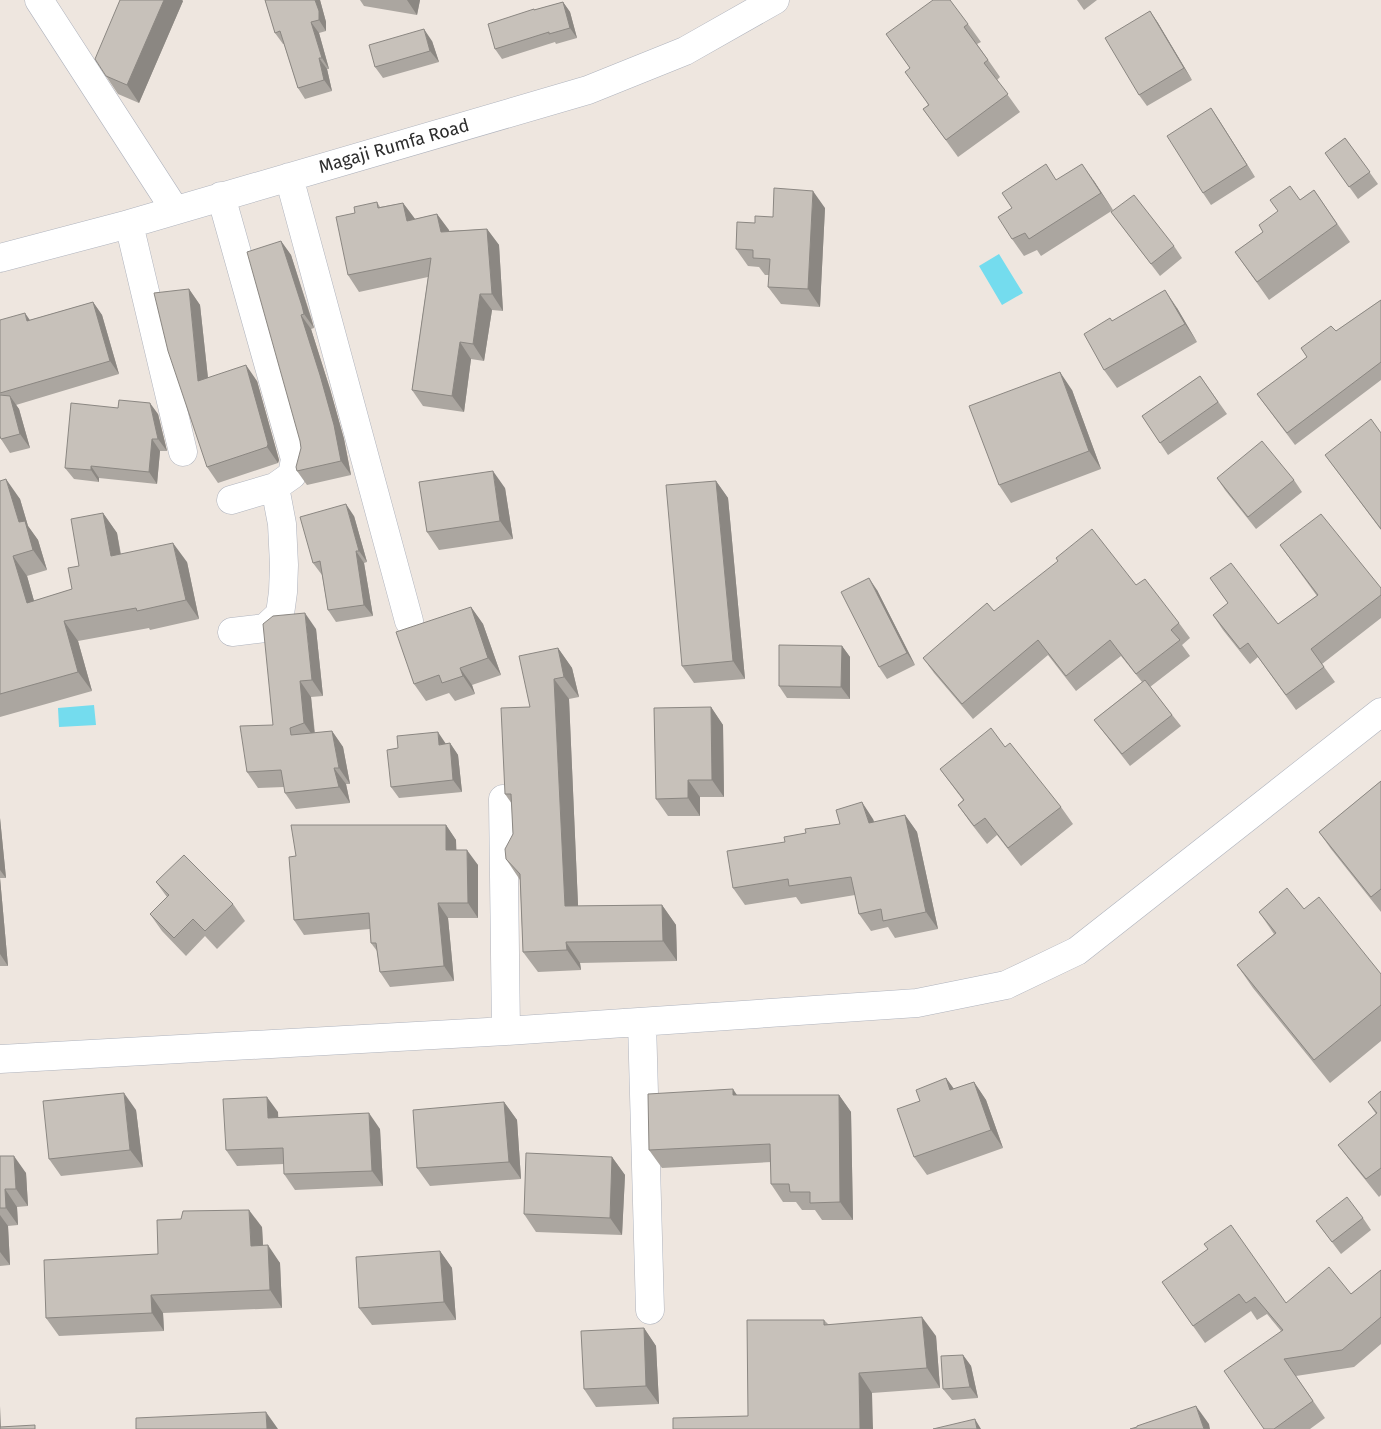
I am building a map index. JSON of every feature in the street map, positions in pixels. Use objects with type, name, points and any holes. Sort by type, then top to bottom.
[{"type":"street","points":[[39,0],[175,210]]},
{"type":"street","name":"Magaji Rumfa Road","points":[[0,258],[129,224],[588,90],[684,51],[775,0]]},
{"type":"street","points":[[289,177],[409,621]]},
{"type":"street","points":[[221,196],[295,459],[292,475],[275,487],[231,500]]},
{"type":"street","points":[[129,224],[183,452]]},
{"type":"street","points":[[232,632],[265,628],[280,614],[284,565],[282,524],[275,487]]},
{"type":"street","points":[[0,1059],[506,1031],[917,1003],[1006,985],[1077,951],[1381,712]]},
{"type":"street","points":[[503,799],[506,1031]]},
{"type":"street","points":[[642,1022],[650,1310]]},
{"type":"water","points":[[999,254],[1023,293],[1002,305],[979,266]]},
{"type":"water","points":[[94,705],[96,725],[59,727],[58,708]]},
{"type":"building","points":[[120,0],[164,0],[127,85],[106,76],[95,59]]},
{"type":"building","points":[[265,0],[315,0],[319,11],[319,20],[311,22],[322,58],[319,58],[324,80],[298,88],[280,31],[275,33]]},
{"type":"building","points":[[933,0],[950,0],[968,24],[964,27],[988,60],[984,63],[1008,94],[946,140],[923,109],[929,105],[905,72],[910,68],[886,34]]},
{"type":"building","points":[[563,2],[570,28],[549,34],[549,32],[495,49],[488,24]]},
{"type":"building","points":[[1150,11],[1184,68],[1139,95],[1105,38]]},
{"type":"building","points":[[424,29],[430,51],[375,67],[369,45]]},
{"type":"building","points":[[1211,108],[1247,165],[1203,193],[1167,136]]},
{"type":"building","points":[[1345,138],[1370,172],[1349,187],[1325,153]]},
{"type":"building","points":[[1046,164],[1056,180],[1082,164],[1101,193],[1029,239],[1025,233],[1012,239],[998,217],[1012,208],[1002,193]]},
{"type":"building","points":[[1290,186],[1300,200],[1314,190],[1337,224],[1257,282],[1235,252],[1263,232],[1259,225],[1278,211],[1270,200]]},
{"type":"building","points":[[774,188],[813,191],[808,289],[768,287],[770,259],[753,258],[753,250],[736,249],[737,222],[755,223],[755,216],[773,217]]},
{"type":"building","points":[[1134,195],[1174,246],[1151,264],[1111,212]]},
{"type":"building","points":[[377,202],[378,208],[403,203],[407,221],[437,214],[441,232],[487,229],[492,294],[480,294],[473,344],[460,342],[452,396],[412,390],[431,258],[348,275],[336,217],[355,213],[354,207]]},
{"type":"building","points":[[281,241],[302,306],[304,314],[301,315],[334,425],[341,461],[297,471],[296,467],[301,448],[300,441],[247,252]]},
{"type":"building","points":[[189,289],[198,381],[246,365],[268,444],[267,447],[207,467],[168,351],[154,293]]},
{"type":"building","points":[[1165,290],[1185,324],[1104,370],[1084,334],[1110,318],[1112,321]]},
{"type":"building","points":[[1381,300],[1381,362],[1287,433],[1257,394],[1307,357],[1301,348],[1331,326],[1336,331]]},
{"type":"building","points":[[93,302],[110,361],[0,393],[0,320],[25,313],[27,321]]},
{"type":"building","points":[[1060,372],[1089,451],[999,485],[969,406]]},
{"type":"building","points":[[1200,376],[1218,402],[1160,443],[1142,416]]},
{"type":"building","points":[[0,395],[10,396],[20,434],[1,439],[0,436]]},
{"type":"building","points":[[119,400],[150,403],[158,439],[152,439],[149,472],[91,466],[91,470],[65,468],[71,403],[118,408]]},
{"type":"building","points":[[1371,419],[1381,433],[1381,529],[1325,455]]},
{"type":"building","points":[[1262,441],[1294,480],[1248,517],[1217,478]]},
{"type":"building","points":[[493,471],[500,521],[427,532],[419,482]]},
{"type":"building","points":[[6,479],[19,522],[25,521],[33,550],[13,556],[27,603],[72,589],[68,568],[79,566],[71,519],[103,513],[111,556],[173,543],[186,600],[137,611],[136,608],[64,621],[78,672],[0,694],[0,481]]},
{"type":"building","points":[[716,481],[733,661],[682,666],[666,485]]},
{"type":"building","points":[[346,504],[359,551],[356,551],[364,605],[328,610],[320,561],[313,563],[300,517]]},
{"type":"building","points":[[1321,514],[1381,588],[1381,595],[1311,649],[1324,667],[1286,695],[1248,643],[1240,649],[1213,615],[1228,603],[1210,578],[1231,563],[1278,624],[1318,595],[1280,545]]},
{"type":"building","points":[[1092,529],[1136,585],[1145,579],[1179,623],[1171,630],[1180,640],[1136,674],[1110,640],[1066,676],[1038,640],[962,704],[923,658],[987,603],[994,611],[1058,561],[1056,558]]},
{"type":"building","points":[[869,578],[907,653],[879,667],[841,592]]},
{"type":"building","points":[[471,607],[488,658],[460,668],[463,676],[442,683],[439,675],[414,684],[396,632]]},
{"type":"building","points":[[305,613],[312,680],[300,681],[304,723],[290,728],[291,735],[332,731],[339,768],[334,768],[339,787],[285,793],[281,770],[247,772],[240,726],[273,725],[263,624],[273,616]]},
{"type":"building","points":[[779,645],[842,646],[841,687],[779,686]]},
{"type":"building","points":[[558,648],[564,677],[554,679],[565,906],[662,905],[663,941],[566,942],[567,950],[523,952],[520,874],[506,859],[505,849],[513,834],[511,794],[505,794],[501,708],[530,707],[519,656]]},
{"type":"building","points":[[1145,680],[1172,715],[1122,754],[1094,720]]},
{"type":"building","points":[[711,707],[712,780],[688,780],[688,798],[656,799],[654,708]]},
{"type":"building","points":[[991,728],[1005,747],[1010,743],[1061,807],[1008,848],[985,818],[974,826],[958,805],[964,800],[940,769]]},
{"type":"building","points":[[438,732],[439,745],[450,743],[453,780],[391,787],[387,750],[398,748],[397,736]]},
{"type":"building","points":[[1381,781],[1381,889],[1371,897],[1319,832]]},
{"type":"building","points":[[862,802],[869,823],[905,815],[926,912],[883,921],[881,909],[859,914],[851,877],[789,886],[788,879],[733,888],[727,851],[785,842],[784,837],[806,833],[805,829],[840,824],[836,810]]},
{"type":"building","points":[[291,825],[446,825],[446,850],[467,850],[468,903],[438,903],[444,966],[380,972],[376,943],[371,943],[369,913],[294,920],[289,857],[296,856]]},
{"type":"building","points":[[184,855],[233,904],[205,931],[193,919],[174,938],[150,914],[169,895],[156,882]]},
{"type":"building","points":[[1287,888],[1304,909],[1319,897],[1381,974],[1381,1005],[1314,1060],[1237,965],[1276,933],[1259,912]]},
{"type":"building","points":[[946,1078],[950,1090],[974,1082],[991,1130],[914,1157],[897,1109],[920,1101],[916,1090]]},
{"type":"building","points":[[733,1089],[733,1095],[839,1095],[840,1202],[810,1203],[810,1192],[790,1192],[789,1184],[771,1184],[770,1144],[649,1150],[648,1094]]},
{"type":"building","points":[[1381,1091],[1381,1168],[1366,1179],[1338,1145],[1377,1113],[1368,1102]]},
{"type":"building","points":[[124,1093],[130,1150],[49,1159],[43,1101]]},
{"type":"building","points":[[267,1097],[268,1118],[369,1113],[372,1171],[284,1174],[283,1148],[226,1150],[223,1099]]},
{"type":"building","points":[[504,1102],[509,1162],[417,1168],[413,1110]]},
{"type":"building","points":[[526,1153],[612,1157],[610,1218],[524,1214]]},
{"type":"building","points":[[0,1156],[14,1156],[16,1189],[5,1189],[6,1208],[0,1208]]},
{"type":"building","points":[[1347,1197],[1363,1218],[1332,1242],[1316,1221]]},
{"type":"building","points":[[249,1210],[251,1246],[268,1245],[270,1290],[151,1295],[152,1313],[46,1318],[44,1260],[158,1254],[157,1220],[181,1219],[183,1211]]},
{"type":"building","points":[[1231,1225],[1286,1303],[1329,1267],[1351,1294],[1381,1270],[1381,1317],[1342,1350],[1284,1359],[1313,1401],[1274,1429],[1264,1429],[1224,1371],[1283,1330],[1255,1297],[1246,1303],[1239,1294],[1193,1326],[1162,1282],[1208,1249],[1204,1244]]},
{"type":"building","points":[[440,1251],[444,1302],[359,1308],[356,1257]]},
{"type":"building","points":[[922,1317],[927,1368],[859,1373],[860,1429],[673,1429],[673,1418],[748,1416],[747,1320],[824,1320],[824,1325]]},
{"type":"building","points":[[644,1328],[646,1386],[584,1389],[581,1331]]},
{"type":"building","points":[[963,1355],[970,1387],[943,1389],[941,1356]]},
{"type":"building","points":[[1196,1406],[1204,1429],[1130,1429],[1137,1426]]},
{"type":"building","points":[[266,1412],[267,1429],[136,1429],[136,1418]]},
{"type":"building","points":[[975,1419],[977,1429],[933,1429]]},
{"type":"building","points":[[35,1425],[35,1429],[0,1429],[0,1427]]}]
